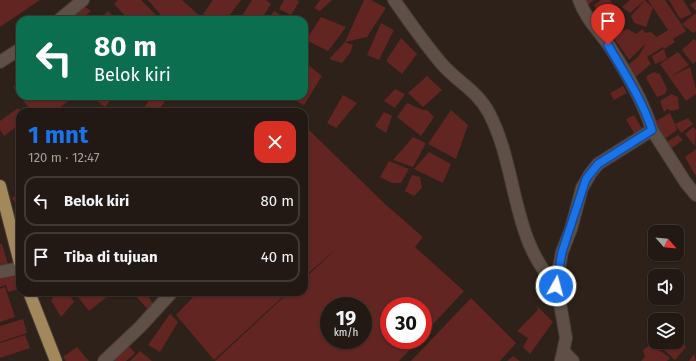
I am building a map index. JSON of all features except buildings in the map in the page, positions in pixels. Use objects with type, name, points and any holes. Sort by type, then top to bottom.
[{"type":"main road","points":[[0,186],[16,248]]},
{"type":"main road","points":[[31,296],[56,361]]},
{"type":"street","points":[[64,16],[83,0]]},
{"type":"street","points":[[394,0],[442,64],[472,90],[488,112],[498,132],[507,159],[524,232],[538,263],[545,274],[556,286]]},
{"type":"street","points":[[579,0],[587,18],[608,45],[632,83],[648,115],[652,130],[686,183],[696,195]]},
{"type":"street","points":[[0,62],[16,52]]},
{"type":"street","points":[[573,361],[562,357],[566,338],[556,286],[562,252],[586,179],[598,164],[652,130]]},
{"type":"street","points":[[0,272],[16,269]]},
{"type":"street","points":[[104,361],[141,326],[168,296]]},
{"type":"route","points":[[556,286],[562,252],[571,229],[582,188],[586,179],[598,164],[652,130],[648,115],[632,83],[608,45]]}]
